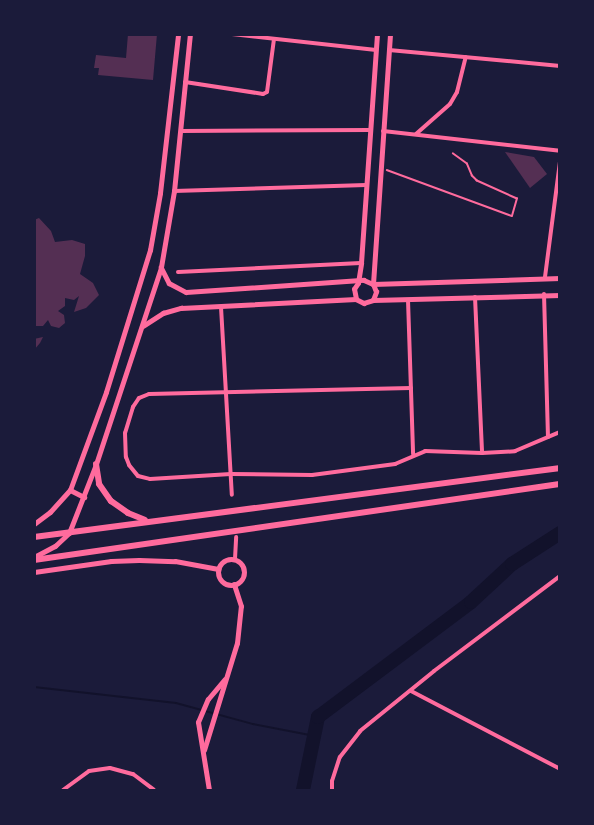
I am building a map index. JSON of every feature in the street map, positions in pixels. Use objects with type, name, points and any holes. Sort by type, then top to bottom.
[{"type":"highway","points":[[96,464],[99,484],[111,501],[128,513],[149,521]]},
{"type":"highway","points":[[34,537],[560,468]]},
{"type":"highway","points":[[34,558],[560,484]]},
{"type":"main road","points":[[35,523],[50,512],[70,490],[106,392],[150,250],[160,193],[178,34]]},
{"type":"main road","points":[[34,558],[55,546],[69,534],[96,464],[161,267],[174,191],[190,34]]},
{"type":"main road","points":[[70,490],[84,497]]},
{"type":"main road","points":[[218,569],[227,559],[235,559],[242,565],[244,573],[234,584]]},
{"type":"main road","points":[[34,572],[111,561],[139,560],[175,561],[218,569]]},
{"type":"main road","points":[[218,569],[221,580],[234,584]]},
{"type":"main road","points":[[204,750],[210,725],[234,660],[241,606],[234,584]]},
{"type":"main road","points":[[209,790],[199,717],[208,699],[229,674]]},
{"type":"street","points":[[232,34],[376,50]]},
{"type":"street","points":[[356,299],[354,289],[358,283],[361,263],[377,34]]},
{"type":"street","points":[[373,300],[376,292],[373,284],[390,34]]},
{"type":"street","points":[[185,82],[263,94],[267,92],[274,39]]},
{"type":"street","points":[[389,50],[560,66]]},
{"type":"street","points":[[416,135],[450,104],[457,92],[466,57]]},
{"type":"street","points":[[181,131],[370,130]]},
{"type":"street","points":[[383,131],[560,151]]},
{"type":"street","points":[[545,277],[560,162]]},
{"type":"street","points":[[174,191],[366,185]]},
{"type":"street","points":[[178,272],[361,263]]},
{"type":"street","points":[[161,267],[169,283],[186,292],[358,283],[366,280],[373,284],[560,278]]},
{"type":"street","points":[[544,294],[549,437]]},
{"type":"street","points":[[142,326],[169,310],[356,299],[364,303],[373,300],[560,295]]},
{"type":"street","points":[[475,296],[482,453]]},
{"type":"street","points":[[408,300],[413,454]]},
{"type":"street","points":[[221,307],[232,495]]},
{"type":"street","points":[[411,388],[149,394],[139,398],[133,407],[125,441],[129,465],[138,476],[150,479],[231,474],[323,474],[395,464],[413,454],[437,451],[482,453],[521,450],[560,432]]},
{"type":"street","points":[[235,559],[236,537]]},
{"type":"street","points":[[332,790],[332,781],[340,757],[360,731],[560,576]]},
{"type":"street","points":[[411,691],[560,769]]},
{"type":"street","points":[[63,790],[89,771],[110,768],[133,774],[154,790]]},
{"type":"path","points":[[381,168],[512,216],[517,199],[475,180],[467,164],[453,154]]},
{"type":"building","points":[[128,34],[157,34],[153,80],[98,75],[99,68],[94,68],[96,55],[126,58]]},
{"type":"building","points":[[505,152],[534,157],[547,174],[530,188]]},
{"type":"building","points":[[39,218],[51,231],[55,242],[72,240],[85,244],[85,256],[80,274],[93,283],[99,295],[86,308],[74,312],[79,296],[74,300],[65,298],[65,306],[58,311],[64,315],[65,323],[59,328],[51,326],[48,320],[43,326],[34,326],[34,220]]},
{"type":"building","points":[[43,337],[40,343],[34,350],[34,339]]},
{"type":"waterway","points":[[303,790],[318,717],[471,602],[512,564],[560,533]]},
{"type":"waterway","points":[[34,687],[176,703],[253,724],[315,736]]}]
